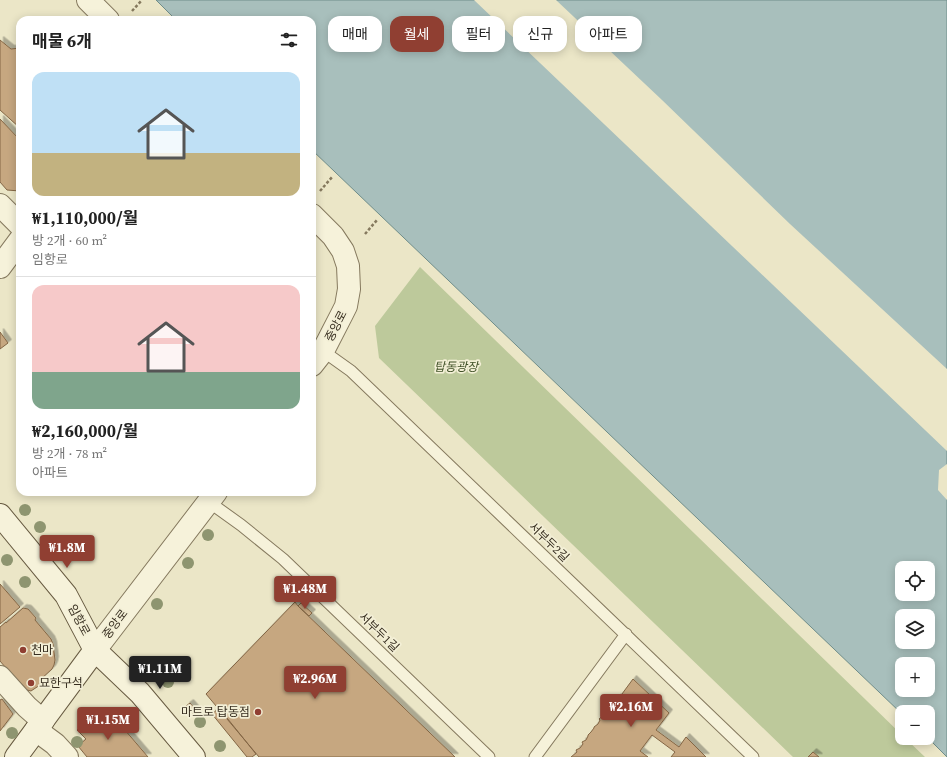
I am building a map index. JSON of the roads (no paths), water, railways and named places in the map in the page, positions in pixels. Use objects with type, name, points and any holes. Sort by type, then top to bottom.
[{"type":"street","points":[[88,0],[104,16]]},
{"type":"street","points":[[0,205],[16,221]]},
{"type":"street","name":"중앙로","points":[[316,219],[333,236],[343,251],[348,266],[349,289],[346,306],[318,358]]},
{"type":"street","points":[[0,267],[16,245]]},
{"type":"street","name":"중앙로","points":[[16,757],[95,650],[212,497]]},
{"type":"street","name":"임항로","points":[[0,515],[66,595],[95,650],[140,693],[194,757]]},
{"type":"street","points":[[0,677],[27,707],[54,744],[67,757]]},
{"type":"lane","name":"서부두2길","points":[[318,358],[351,371],[753,757]]},
{"type":"lane","name":"서부두1길","points":[[212,497],[241,525],[283,559],[489,757]]},
{"type":"lane","points":[[535,757],[626,634]]},
{"type":"water","points":[[156,0],[947,0],[947,757],[935,745],[935,705],[895,705],[895,707],[316,154],[316,16],[172,16]]},
{"type":"place","name":"천마","points":[[23,650]]},
{"type":"place","name":"묘한구석","points":[[31,683]]},
{"type":"place","name":"마트로 탑동점","points":[[258,712]]},
{"type":"park label","name":"탑동광장","points":[[456,367]]}]
